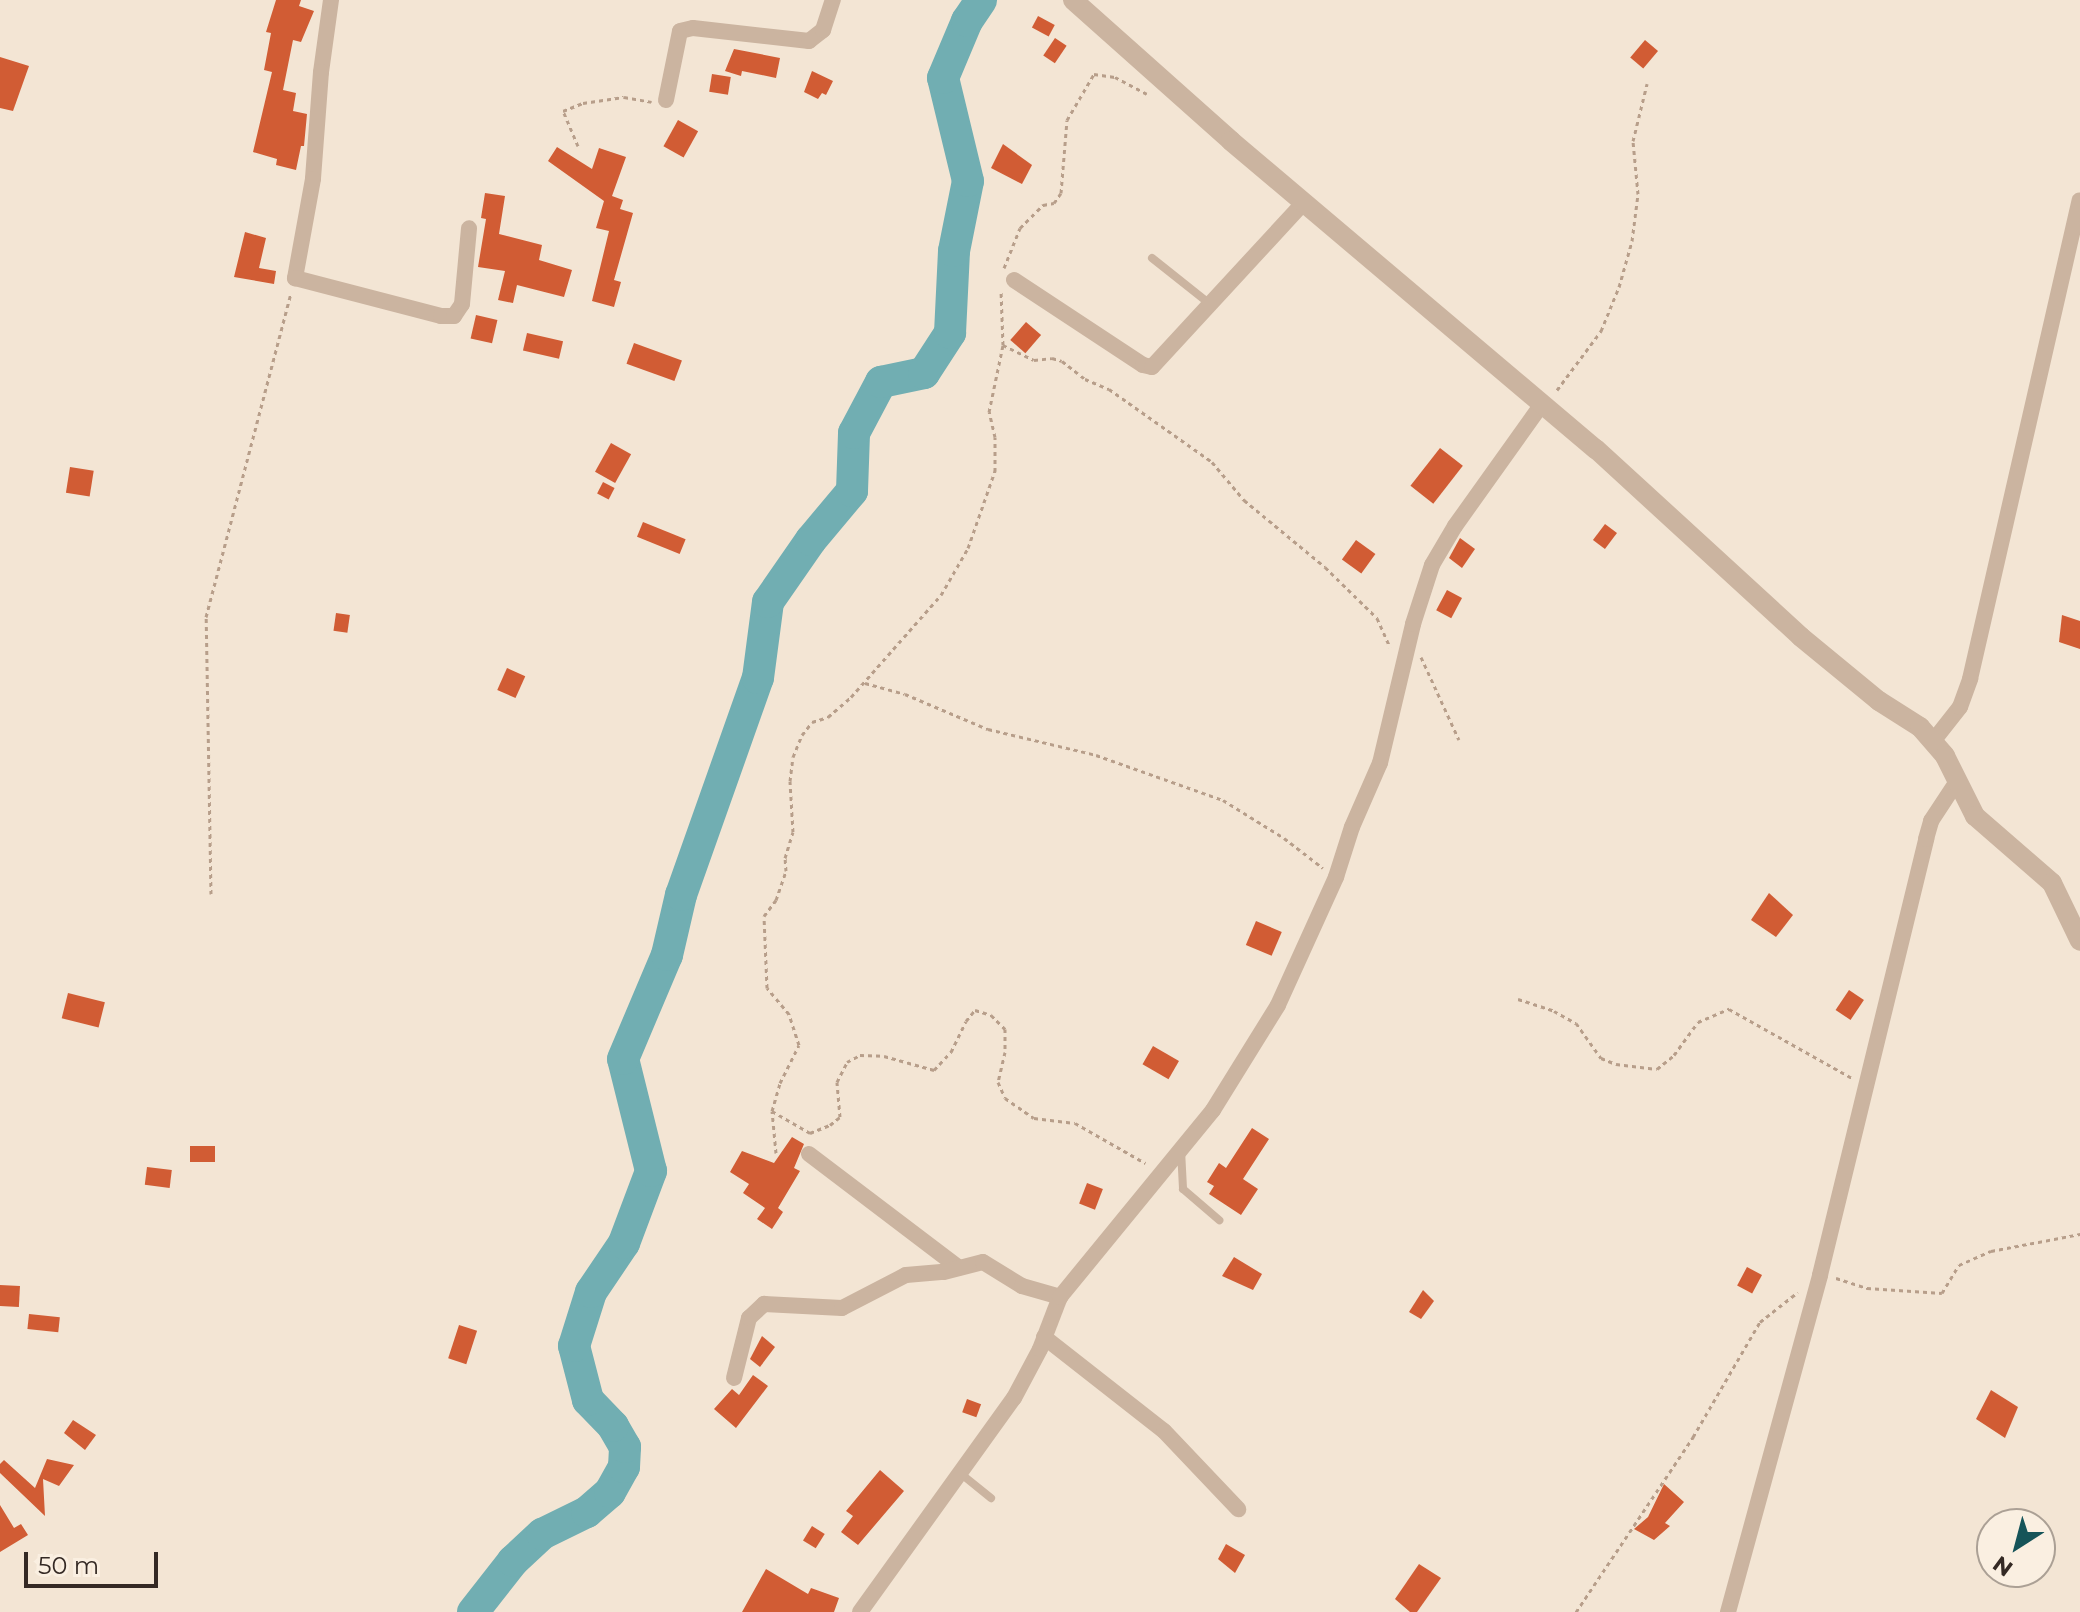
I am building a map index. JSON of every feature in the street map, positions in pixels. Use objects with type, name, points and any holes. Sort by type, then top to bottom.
[{"type":"street","points":[[331,0],[321,72],[313,179],[295,278],[441,316],[454,316],[462,304],[469,228]]},
{"type":"street","points":[[666,100],[676,38],[686,28],[809,41],[823,30],[833,0]]},
{"type":"street","points":[[1073,0],[1542,404],[1801,637],[1867,692],[1934,740],[1975,816],[1993,835],[2052,883],[2080,941]]},
{"type":"street","points":[[1934,740],[1960,707],[1970,679],[2080,200]]},
{"type":"street","points":[[1006,277],[1143,365],[1152,367],[1304,202]]},
{"type":"street","points":[[860,1612],[1014,1398],[1060,1297],[1213,1110],[1278,1005],[1336,877],[1388,738],[1427,579],[1442,545],[1542,404]]},
{"type":"street","points":[[1728,1612],[1820,1275],[1931,821],[1956,783]]},
{"type":"street","points":[[809,1154],[959,1268]]},
{"type":"street","points":[[734,1378],[749,1318],[764,1304],[842,1308],[906,1275],[989,1264],[1022,1286],[1060,1297]]},
{"type":"street","points":[[1044,1337],[1164,1431],[1238,1509]]},
{"type":"lane","points":[[1152,258],[1211,305]]},
{"type":"lane","points":[[1181,1150],[1183,1189],[1219,1220]]},
{"type":"lane","points":[[960,1473],[991,1498]]},
{"type":"path","points":[[776,1153],[772,1111],[780,1083],[799,1045],[789,1014],[767,988],[764,916],[776,900],[786,871],[785,858],[793,832],[790,781],[793,757],[802,735],[812,722],[828,717],[865,683],[941,595],[968,548],[995,471],[995,437],[989,412],[1003,345],[1006,277],[1020,228],[1043,205],[1054,203],[1061,193],[1067,120],[1094,74],[1115,77],[1149,95]]},
{"type":"path","points":[[1542,404],[1565,382],[1601,331],[1619,287],[1632,241],[1638,194],[1633,141],[1647,84]]},
{"type":"path","points":[[578,146],[563,111],[583,103],[624,97],[661,104],[666,100]]},
{"type":"path","points":[[211,894],[206,617],[295,278]]},
{"type":"path","points":[[1003,345],[1034,360],[1052,358],[1062,361],[1085,379],[1109,389],[1212,462],[1244,500],[1325,567],[1377,618],[1403,669]]},
{"type":"path","points":[[1410,639],[1430,669],[1459,740]]},
{"type":"path","points":[[865,683],[905,694],[988,729],[1096,755],[1223,800],[1284,838],[1336,877]]},
{"type":"path","points":[[1518,999],[1554,1011],[1576,1023],[1601,1058],[1657,1069],[1674,1055],[1698,1022],[1729,1009],[1865,1085]]},
{"type":"path","points":[[772,1111],[810,1133],[830,1125],[840,1117],[837,1082],[847,1062],[860,1055],[884,1056],[934,1070],[951,1052],[975,1010],[991,1015],[1005,1029],[1005,1052],[998,1082],[1005,1098],[1034,1118],[1075,1123],[1163,1173]]},
{"type":"path","points":[[1576,1612],[1693,1437],[1760,1322],[1820,1275],[1867,1288],[1942,1293],[1959,1265],[1991,1251],[2080,1234]]},
{"type":"building","points":[[276,0],[301,0],[299,6],[314,11],[301,42],[293,40],[283,90],[296,93],[293,111],[307,114],[304,146],[301,146],[296,170],[276,165],[277,159],[253,152],[272,72],[264,70],[271,33],[266,32]]},
{"type":"building","points":[[1038,16],[1055,25],[1049,36],[1032,27]]},
{"type":"building","points":[[1055,38],[1067,46],[1055,63],[1043,55]]},
{"type":"building","points":[[1645,40],[1658,51],[1643,69],[1630,58]]},
{"type":"building","points":[[734,49],[780,58],[776,78],[742,71],[741,76],[725,71]]},
{"type":"building","points":[[0,57],[29,66],[13,111],[0,108]]},
{"type":"building","points":[[812,71],[833,81],[826,95],[822,93],[818,99],[804,92]]},
{"type":"building","points":[[712,74],[731,77],[728,95],[709,92]]},
{"type":"building","points":[[678,120],[698,131],[684,157],[663,146]]},
{"type":"building","points":[[1003,144],[1032,165],[1022,184],[991,168]]},
{"type":"building","points":[[557,147],[592,169],[599,148],[626,157],[612,196],[623,200],[620,209],[633,213],[614,280],[621,282],[614,307],[592,301],[609,231],[596,228],[604,201],[548,161]]},
{"type":"building","points":[[485,193],[505,196],[499,234],[542,245],[539,260],[572,270],[564,297],[517,285],[513,303],[498,300],[505,271],[478,267],[486,219],[481,218]]},
{"type":"building","points":[[245,232],[266,238],[259,268],[276,271],[274,284],[234,277]]},
{"type":"building","points":[[476,315],[497,320],[492,343],[471,338]]},
{"type":"building","points":[[1026,322],[1041,335],[1025,353],[1010,340]]},
{"type":"building","points":[[527,333],[563,341],[559,359],[523,351]]},
{"type":"building","points":[[634,343],[682,360],[674,381],[626,364]]},
{"type":"building","points":[[611,443],[631,454],[615,483],[595,472]]},
{"type":"building","points":[[1440,448],[1463,466],[1433,504],[1410,486]]},
{"type":"building","points":[[70,467],[94,471],[90,496],[66,493]]},
{"type":"building","points":[[603,482],[615,488],[609,499],[597,494]]},
{"type":"building","points":[[643,522],[686,539],[680,554],[637,537]]},
{"type":"building","points":[[1605,524],[1617,533],[1605,549],[1593,540]]},
{"type":"building","points":[[1460,538],[1475,549],[1462,568],[1449,558]]},
{"type":"building","points":[[1356,540],[1375,554],[1361,574],[1342,559]]},
{"type":"building","points":[[1447,590],[1462,598],[1451,618],[1436,610]]},
{"type":"building","points":[[336,613],[350,615],[347,633],[333,631]]},
{"type":"building","points":[[2062,615],[2080,621],[2080,649],[2059,642]]},
{"type":"building","points":[[507,668],[525,676],[516,698],[497,690]]},
{"type":"building","points":[[1769,893],[1793,915],[1776,937],[1751,920]]},
{"type":"building","points":[[1256,921],[1282,932],[1272,956],[1246,945]]},
{"type":"building","points":[[1849,990],[1864,1000],[1851,1020],[1836,1010]]},
{"type":"building","points":[[68,993],[105,1002],[99,1027],[62,1018]]},
{"type":"building","points":[[1153,1046],[1179,1061],[1168,1079],[1142,1064]]},
{"type":"building","points":[[1252,1128],[1269,1139],[1243,1179],[1258,1189],[1241,1215],[1209,1194],[1214,1186],[1207,1182],[1219,1163],[1226,1168]]},
{"type":"building","points":[[792,1137],[804,1144],[794,1168],[800,1171],[778,1208],[783,1212],[772,1229],[757,1219],[765,1208],[743,1193],[749,1184],[730,1172],[742,1151],[774,1163]]},
{"type":"building","points":[[190,1146],[215,1146],[215,1162],[190,1162]]},
{"type":"building","points":[[147,1167],[172,1170],[170,1188],[145,1185]]},
{"type":"building","points":[[1087,1183],[1103,1189],[1095,1210],[1079,1204]]},
{"type":"building","points":[[1234,1257],[1262,1274],[1253,1290],[1222,1276]]},
{"type":"building","points":[[1747,1267],[1762,1275],[1752,1294],[1737,1286]]},
{"type":"building","points":[[0,1285],[20,1286],[19,1307],[0,1306]]},
{"type":"building","points":[[1423,1290],[1434,1301],[1421,1319],[1409,1312]]},
{"type":"building","points":[[29,1314],[60,1317],[58,1332],[27,1329]]},
{"type":"building","points":[[459,1325],[477,1331],[466,1364],[448,1358]]},
{"type":"building","points":[[762,1336],[775,1347],[760,1367],[750,1359]]},
{"type":"building","points":[[753,1375],[768,1386],[736,1428],[714,1409],[732,1389],[739,1395]]},
{"type":"building","points":[[1991,1390],[2018,1407],[2005,1438],[1976,1419]]},
{"type":"building","points":[[967,1399],[981,1404],[976,1417],[962,1412]]},
{"type":"building","points":[[73,1420],[96,1435],[85,1450],[64,1433]]},
{"type":"building","points":[[47,1459],[74,1465],[59,1486],[43,1479],[45,1516],[0,1473],[0,1464],[4,1460],[35,1488]]},
{"type":"building","points":[[880,1470],[904,1491],[858,1545],[841,1532],[853,1516],[846,1511]]},
{"type":"building","points":[[1664,1484],[1684,1502],[1665,1523],[1670,1526],[1654,1540],[1634,1529],[1648,1517]]},
{"type":"building","points":[[0,1505],[14,1528],[21,1524],[28,1535],[0,1552]]},
{"type":"building","points":[[812,1526],[825,1534],[816,1548],[803,1540]]},
{"type":"building","points":[[1226,1544],[1245,1555],[1235,1573],[1218,1559]]},
{"type":"building","points":[[1419,1564],[1441,1578],[1417,1612],[1410,1612],[1395,1599]]},
{"type":"building","points":[[766,1569],[808,1594],[811,1588],[839,1598],[834,1612],[742,1612]]},
{"type":"waterway","points":[[473,1612],[513,1561],[542,1534],[587,1512],[610,1492],[624,1467],[625,1447],[613,1426],[588,1400],[574,1346],[591,1292],[624,1243],[651,1171],[623,1059],[667,955],[681,895],[758,678],[768,602],[811,540],[852,491],[854,433],[881,382],[924,373],[950,333],[954,251],[968,181],[943,78],[967,21],[981,0]]}]
